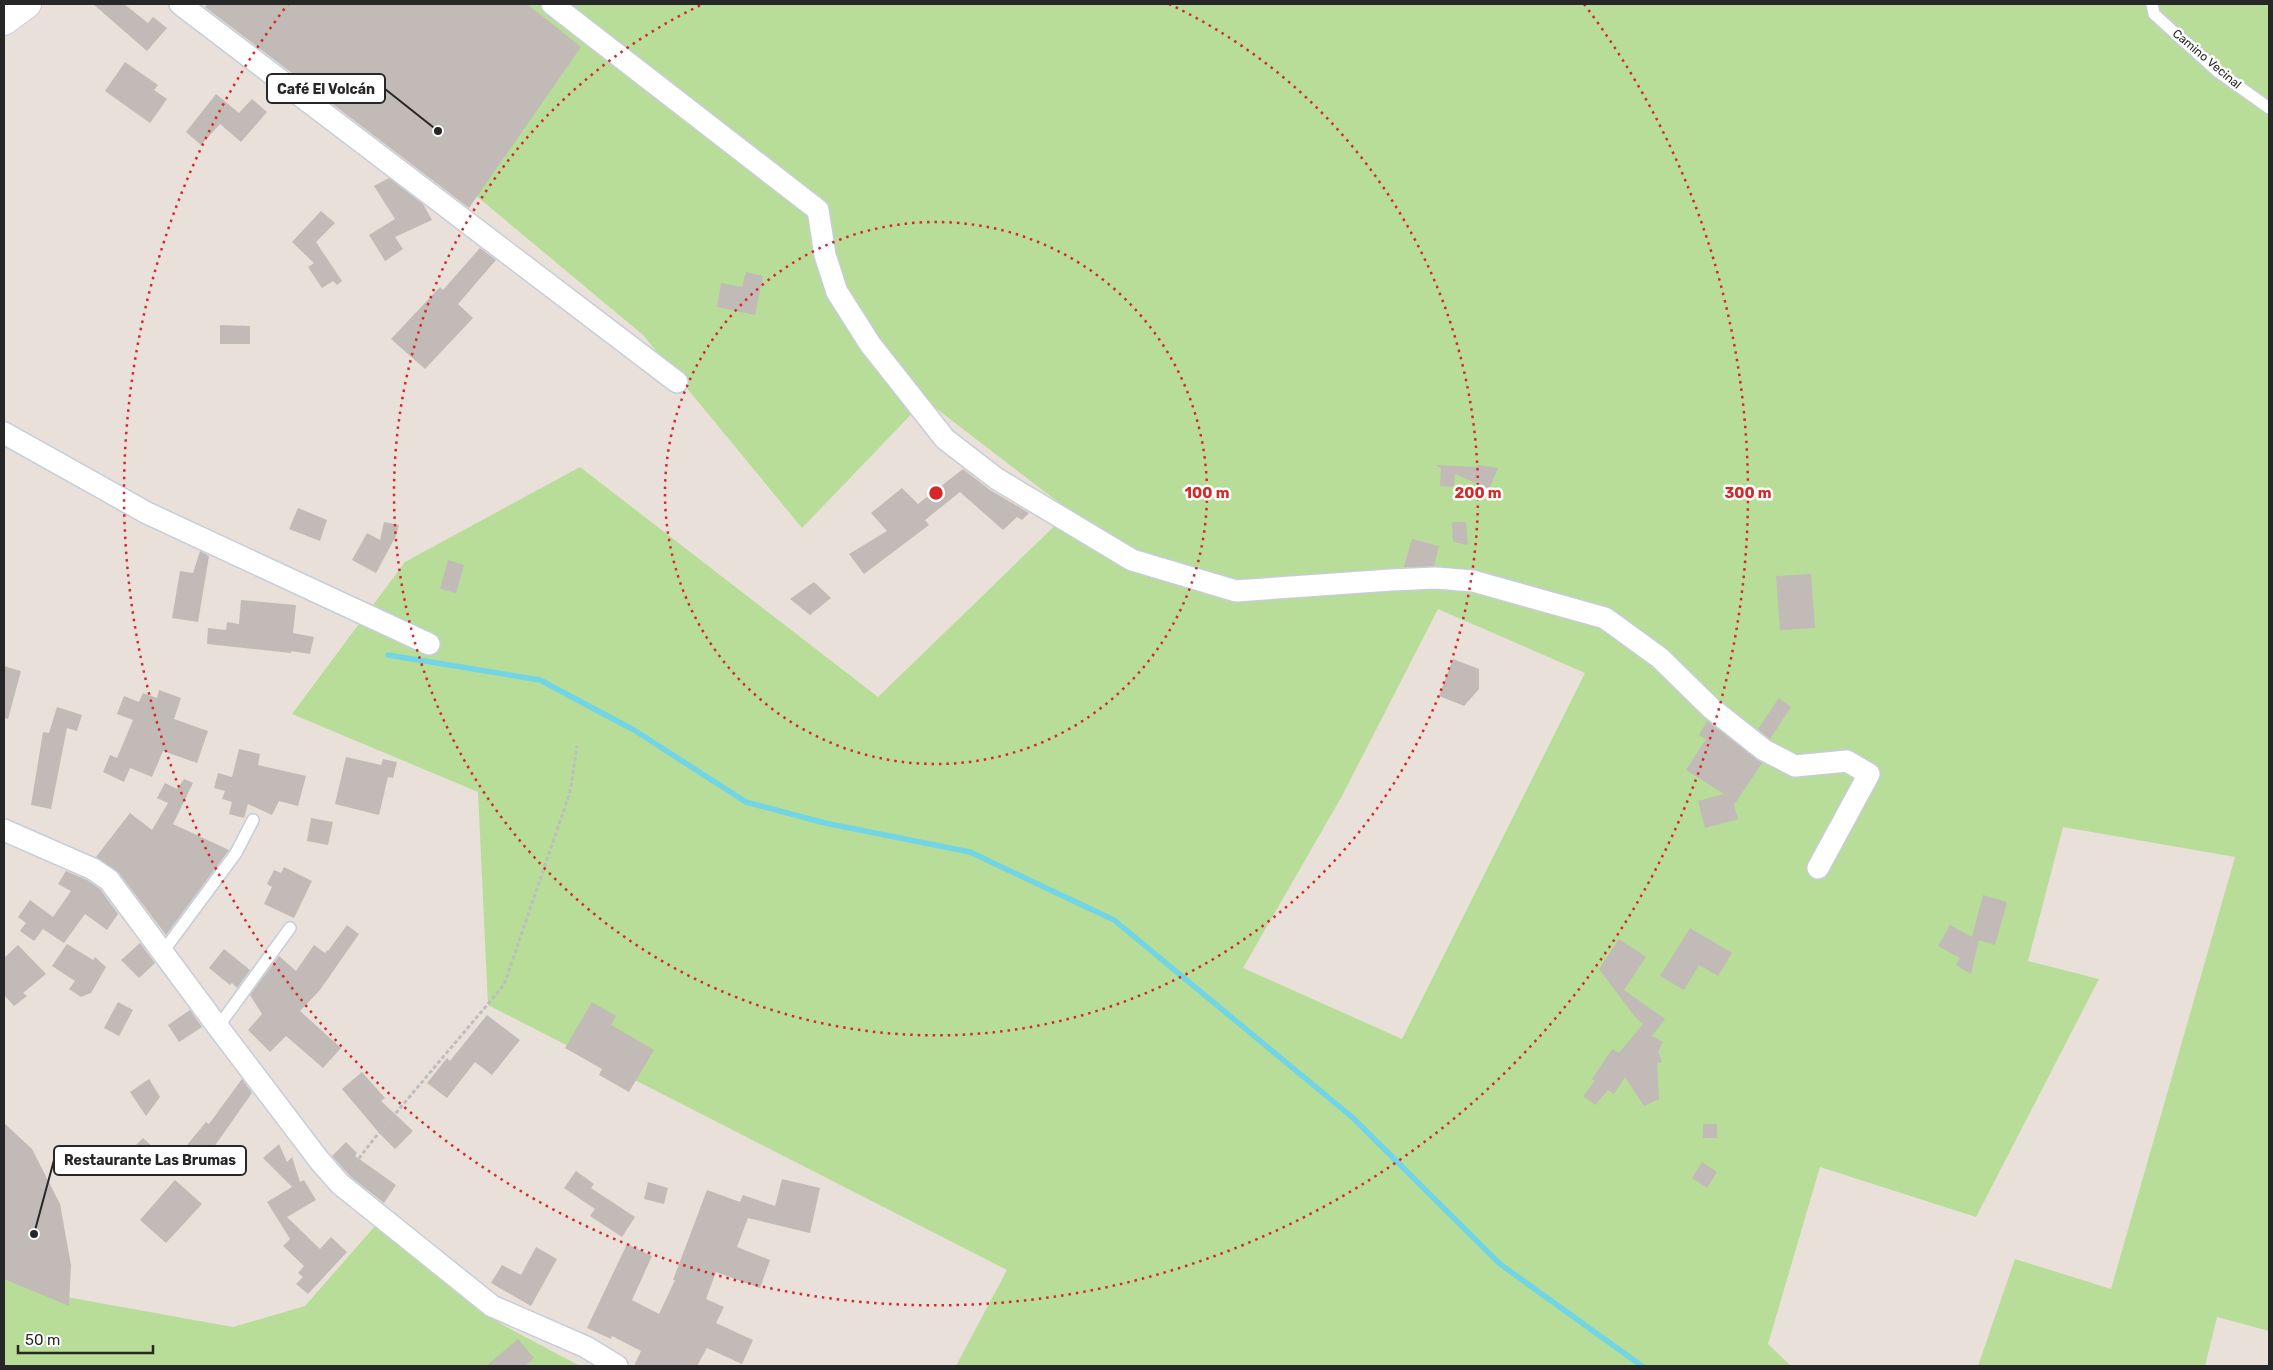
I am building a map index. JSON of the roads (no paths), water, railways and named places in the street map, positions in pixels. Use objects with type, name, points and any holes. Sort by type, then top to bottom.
[{"type":"street","points":[[180,4],[677,382]]},
{"type":"street","points":[[552,4],[818,210],[825,255],[838,292],[870,344],[945,438],[997,479],[1132,560],[1236,591],[1436,578],[1473,581],[1606,618],[1660,658],[1711,708],[1764,750],[1795,766],[1847,761],[1869,774],[1818,868]]},
{"type":"street","points":[[4,433],[147,513],[429,644]]},
{"type":"street","points":[[4,830],[93,869],[109,880],[319,1160],[340,1184],[492,1306],[586,1347],[617,1366]]},
{"type":"lane","name":"Camino Vecinal","points":[[2152,4],[2154,14],[2217,71],[2269,108]]},
{"type":"lane","points":[[162,953],[236,853],[253,820]]},
{"type":"lane","points":[[218,1027],[290,928]]},
{"type":"waterway","points":[[388,655],[540,680],[634,730],[746,802],[825,823],[970,852],[1114,920],[1352,1117],[1500,1264],[1642,1366]]},
{"type":"place","name":"Café El Volcán","points":[[438,131]]},
{"type":"place","name":"Restaurante Las Brumas","points":[[34,1234]]}]
